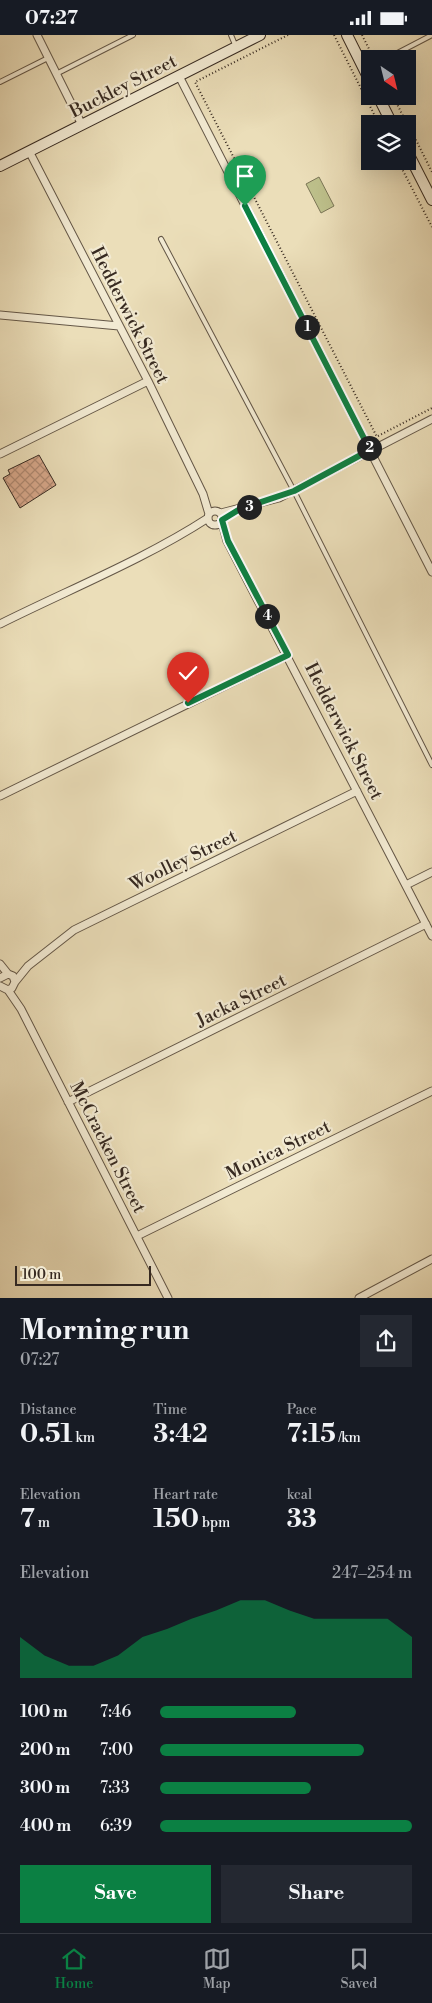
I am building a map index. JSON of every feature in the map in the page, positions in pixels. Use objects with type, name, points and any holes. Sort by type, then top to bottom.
[{"type":"main road","name":"Buckley Street","points":[[0,166],[260,35]]},
{"type":"main road","points":[[347,35],[361,58]]},
{"type":"main road","points":[[416,169],[432,200]]},
{"type":"street","points":[[37,35],[82,125]]},
{"type":"street","points":[[178,76],[432,572]]},
{"type":"street","name":"Hedderwick Street","points":[[29,151],[148,381],[215,518],[288,655],[432,936]]},
{"type":"street","points":[[0,315],[119,326]]},
{"type":"street","points":[[0,453],[148,381]]},
{"type":"street","points":[[0,624],[192,528],[215,518],[294,491],[432,419]]},
{"type":"street","points":[[0,796],[288,655]]},
{"type":"street","name":"Woolley Street","points":[[0,978],[28,966],[74,930],[357,791]]},
{"type":"street","points":[[406,885],[432,873]]},
{"type":"street","name":"Jacka Street","points":[[68,1102],[426,924]]},
{"type":"street","points":[[0,964],[9,974]]},
{"type":"street","name":"Woolley Street","points":[[3,989],[15,984],[28,966]]},
{"type":"street","name":"McCracken Street","points":[[9,974],[15,984],[21,1009],[168,1298]]},
{"type":"street","name":"McCracken Street","points":[[3,989],[21,1009]]},
{"type":"street","name":"Monica Street","points":[[137,1236],[432,1091]]},
{"type":"street","points":[[359,1298],[432,1259]]},
{"type":"lane","points":[[56,74],[133,35]]},
{"type":"lane","points":[[230,35],[236,47]]},
{"type":"lane","points":[[403,50],[432,35]]},
{"type":"lane","points":[[0,83],[48,58]]},
{"type":"lane","points":[[161,239],[294,491],[432,765]]},
{"type":"path","points":[[288,35],[195,82],[377,437]]},
{"type":"path","points":[[334,35],[374,115]]},
{"type":"path","points":[[362,35],[370,50]]},
{"type":"path","points":[[416,141],[432,172]]},
{"type":"path","points":[[403,170],[432,227]]},
{"type":"green space","points":[[319,177],[334,206],[321,213],[306,184]]},
{"type":"building","points":[[39,455],[56,485],[20,508],[3,478],[10,474],[8,470]]},
{"type":"route","points":[[188,703],[288,655],[228,541],[222,520],[240,509],[279,498],[294,491],[370,450],[245,206]]}]
